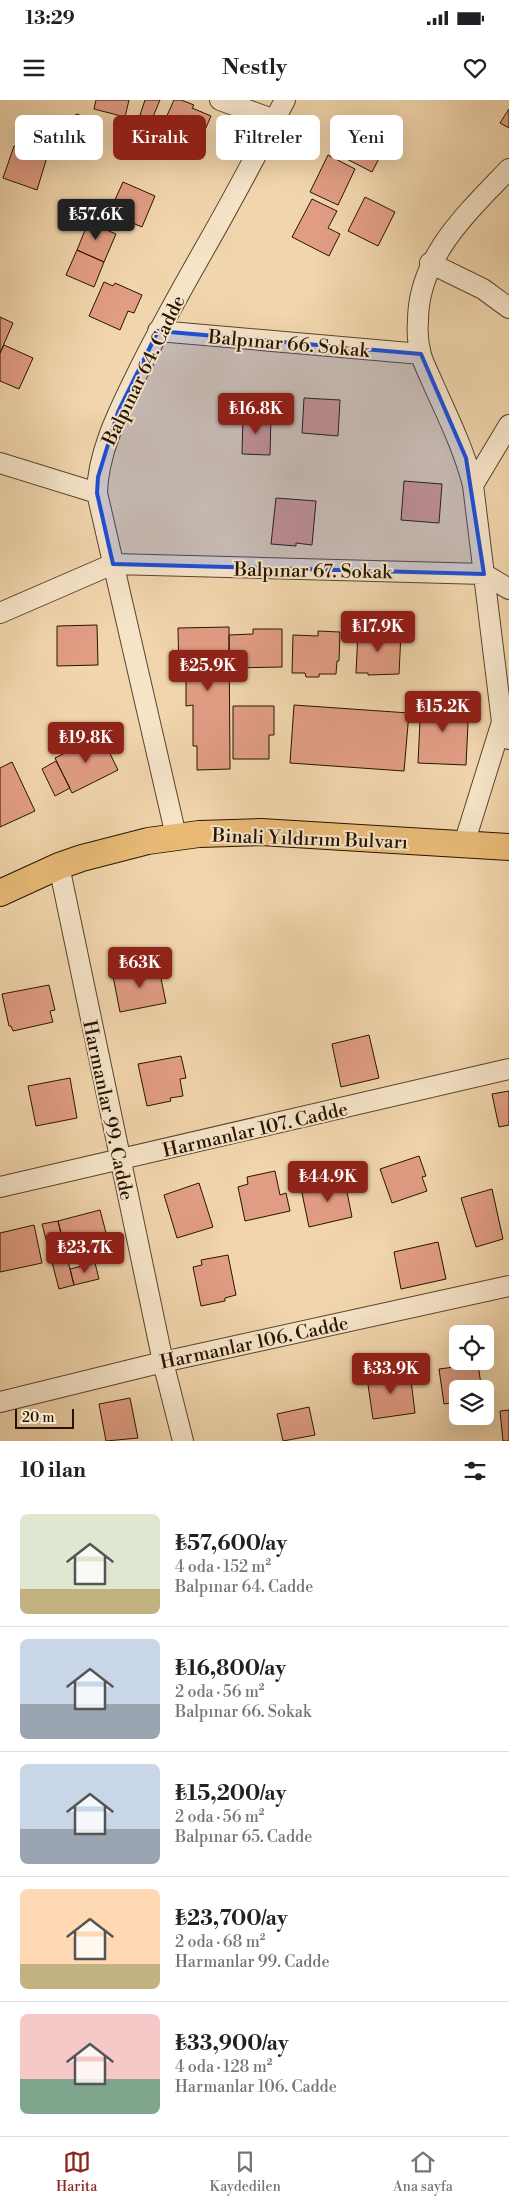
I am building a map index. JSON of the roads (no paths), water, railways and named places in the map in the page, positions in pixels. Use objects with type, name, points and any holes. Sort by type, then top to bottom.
[{"type":"main road","name":"Binali Yıldırım Bulvarı","points":[[0,893],[59,866],[108,850],[176,836],[261,832],[509,847]]},
{"type":"street","points":[[220,100],[261,115]]},
{"type":"street","name":"Balpınar 64. Cadde","points":[[278,115],[285,100]]},
{"type":"street","name":"Balpınar 64. Cadde","points":[[176,836],[97,494],[98,477],[102,455],[118,412],[158,331],[254,160]]},
{"type":"street","points":[[464,844],[505,730],[473,485],[466,458],[420,354],[418,307],[422,285],[430,263],[451,232],[509,169]]},
{"type":"street","points":[[430,263],[483,289],[509,308]]},
{"type":"street","name":"Balpınar 66. Sokak","points":[[158,331],[420,354]]},
{"type":"street","points":[[473,485],[509,425]]},
{"type":"street","points":[[0,463],[97,494]]},
{"type":"street","points":[[0,613],[113,564]]},
{"type":"street","name":"Balpınar 67. Sokak","points":[[113,564],[484,574],[509,589]]},
{"type":"street","name":"Harmanlar 99. Cadde","points":[[59,866],[119,1160],[163,1362],[183,1441]]},
{"type":"street","name":"Harmanlar 107. Cadde","points":[[0,1188],[509,1069]]},
{"type":"street","name":"Harmanlar 106. Cadde","points":[[0,1402],[163,1362],[509,1286]]}]
